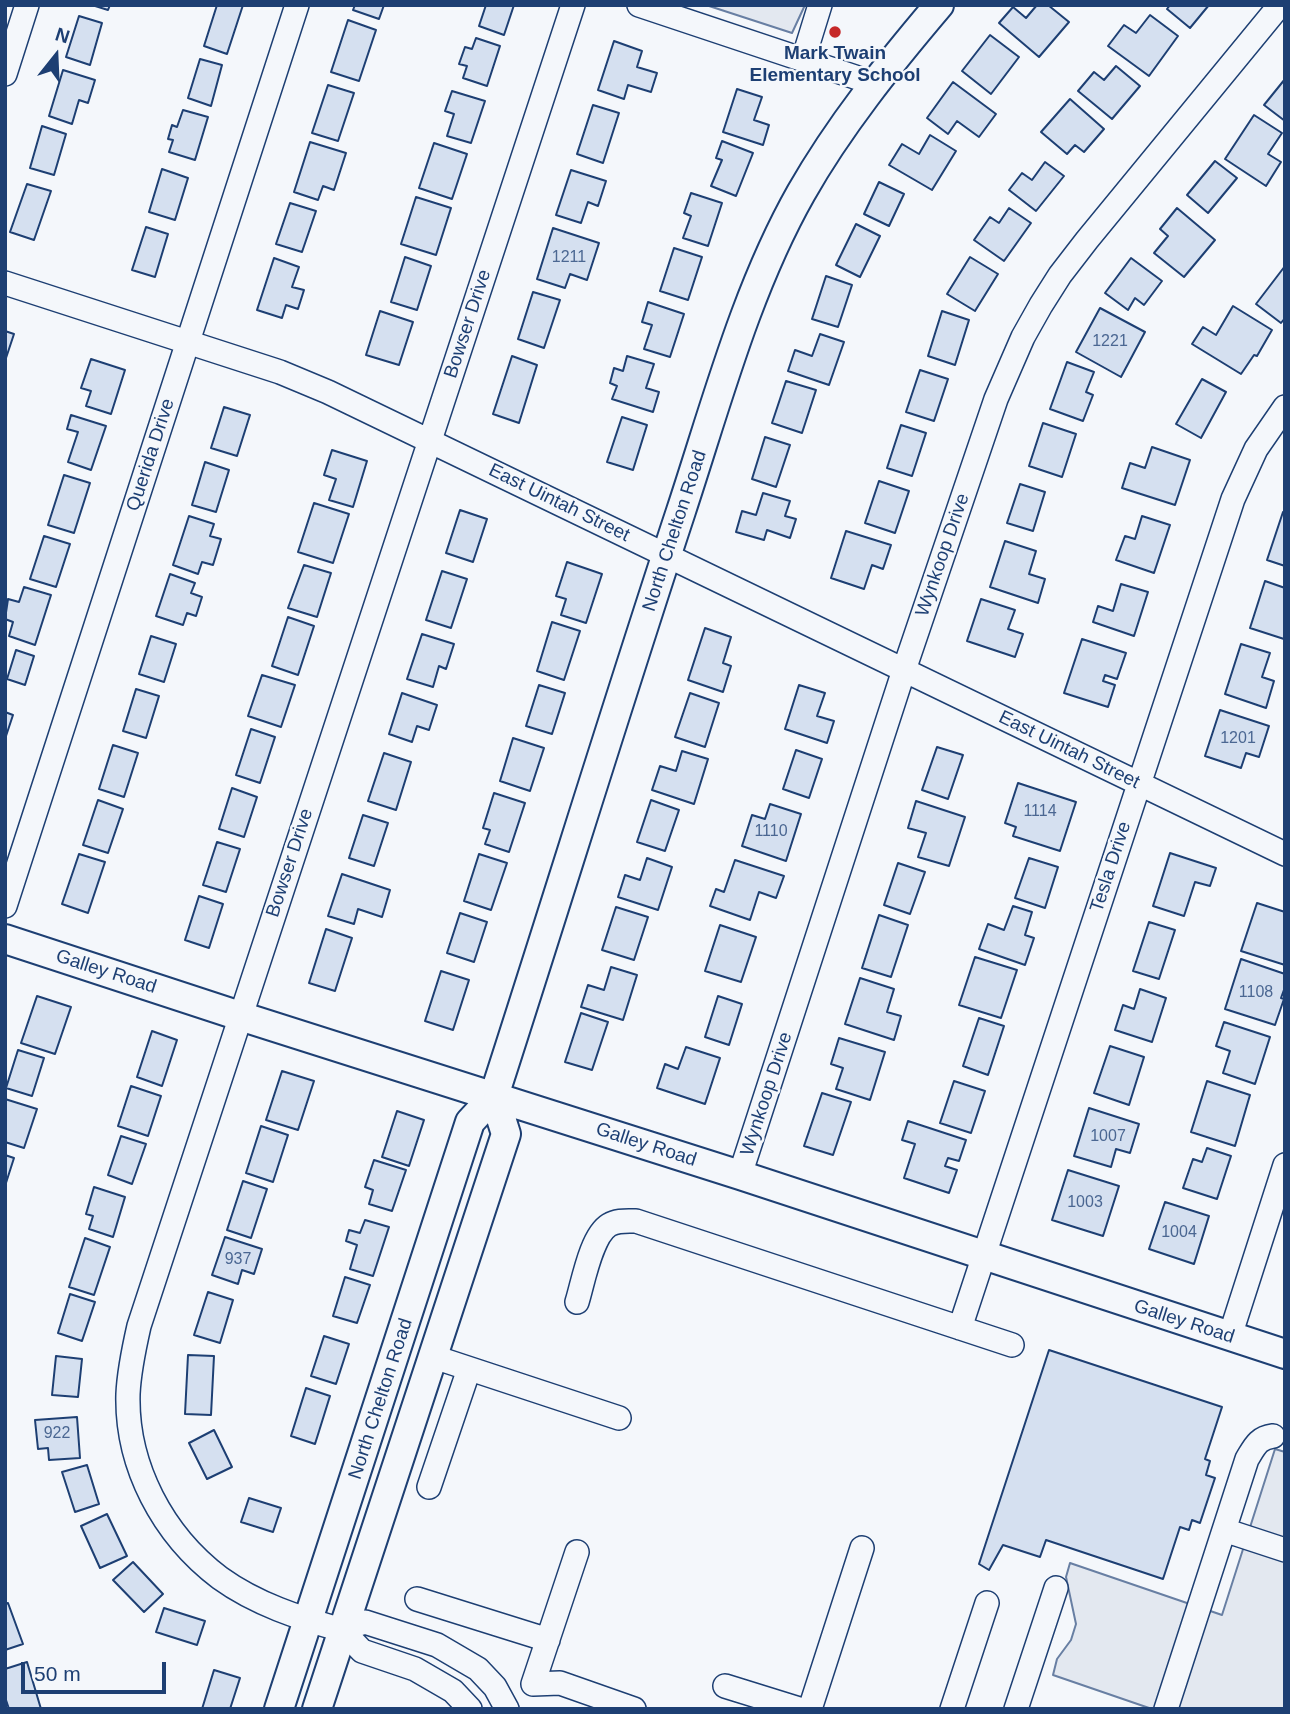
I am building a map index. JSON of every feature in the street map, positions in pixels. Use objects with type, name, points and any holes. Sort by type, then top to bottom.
[{"type":"main road","name":"North Chelton Road","points":[[279,1709],[470,1122],[494,1096],[666,556],[727,371],[767,265],[801,193],[876,84],[939,5]]},
{"type":"main road","name":"Galley Road","points":[[5,939],[740,1175],[1285,1354]]},
{"type":"main road","name":"North Chelton Road","points":[[317,1709],[506,1134],[494,1096]]},
{"type":"street","points":[[5,74],[27,5]]},
{"type":"street","name":"Querida Drive","points":[[5,906],[297,5]]},
{"type":"street","name":"Bowser Drive","points":[[342,1630],[288,1614],[252,1597],[221,1578],[193,1555],[171,1528],[153,1501],[138,1464],[131,1433],[128,1395],[132,1360],[139,1326],[573,5]]},
{"type":"street","points":[[639,5],[876,84]]},
{"type":"street","points":[[803,60],[820,5]]},
{"type":"street","name":"Wynkoop Drive","points":[[740,1175],[904,670],[996,399],[1023,337],[1060,275],[1087,240],[1280,5]]},
{"type":"street","name":"East Uintah Street","points":[[5,284],[289,375],[1285,855]]},
{"type":"street","name":"Tesla Drive","points":[[960,1328],[1233,499],[1256,449],[1285,407]]},
{"type":"street","points":[[1230,1336],[1285,1165]]},
{"type":"street","points":[[577,1303],[596,1239],[607,1226],[621,1220],[636,1221],[1012,1345]]},
{"type":"street","points":[[434,1357],[619,1418]]},
{"type":"street","points":[[429,1488],[469,1369]]},
{"type":"street","points":[[1166,1709],[1247,1459],[1255,1444],[1263,1437],[1273,1436]]},
{"type":"street","points":[[1224,1530],[1285,1550]]},
{"type":"street","points":[[810,1709],[862,1548]]},
{"type":"street","points":[[507,1707],[495,1687],[478,1669],[437,1645],[365,1622],[342,1630],[362,1651],[424,1674],[453,1691],[470,1709],[507,1707],[533,1684],[577,1552]]},
{"type":"street","points":[[1016,1709],[1056,1588]]},
{"type":"street","points":[[417,1599],[548,1640]]},
{"type":"street","points":[[952,1709],[987,1603]]},
{"type":"street","points":[[533,1684],[560,1683],[634,1709]]},
{"type":"street","points":[[725,1686],[799,1709]]},
{"type":"shaded area","points":[[706,5],[805,5],[792,33]]},
{"type":"shaded area","points":[[1275,1449],[1285,1452],[1285,1709],[1152,1709],[1053,1675],[1057,1659],[1071,1640],[1076,1624],[1066,1577],[1070,1563],[1222,1615]]},
{"type":"building","points":[[92,5],[110,5],[108,10]]},
{"type":"building","points":[[217,5],[243,5],[227,54],[204,46]]},
{"type":"building","points":[[355,5],[384,5],[379,19],[353,10]]},
{"type":"building","points":[[486,5],[514,5],[504,35],[479,26]]},
{"type":"building","points":[[1037,5],[1048,5],[1069,22],[1039,57],[999,23],[1013,7],[1026,18]]},
{"type":"building","points":[[1170,5],[1209,5],[1190,28],[1167,9]]},
{"type":"building","points":[[1150,15],[1178,36],[1149,76],[1108,46],[1124,25],[1136,33]]},
{"type":"building","points":[[79,16],[102,23],[90,65],[66,57]]},
{"type":"building","points":[[348,20],[376,30],[359,81],[331,72]]},
{"type":"building","points":[[990,35],[1019,57],[991,94],[962,71]]},
{"type":"building","points":[[476,38],[500,46],[487,86],[463,78],[467,66],[459,64],[465,47],[472,49]]},
{"type":"building","points":[[614,41],[642,51],[637,67],[657,73],[651,92],[628,85],[624,99],[598,90]]},
{"type":"building","points":[[200,59],[222,65],[211,106],[188,98]]},
{"type":"building","points":[[1116,66],[1140,86],[1112,119],[1078,91],[1094,72],[1104,80]]},
{"type":"building","points":[[63,70],[95,80],[88,103],[79,100],[72,124],[49,116]]},
{"type":"building","points":[[1285,79],[1285,121],[1264,105]]},
{"type":"building","points":[[953,82],[996,114],[979,137],[957,121],[948,134],[927,118]]},
{"type":"building","points":[[328,85],[354,93],[338,141],[312,133]]},
{"type":"building","points":[[737,89],[762,97],[754,120],[769,125],[763,145],[723,132]]},
{"type":"building","points":[[452,91],[485,101],[471,143],[447,136],[454,114],[445,111]]},
{"type":"building","points":[[1070,99],[1104,129],[1084,152],[1075,145],[1067,154],[1041,132]]},
{"type":"building","points":[[593,105],[619,113],[603,163],[577,154]]},
{"type":"building","points":[[183,110],[208,117],[195,160],[169,152],[173,140],[168,139],[172,125],[177,127]]},
{"type":"building","points":[[1254,115],[1282,133],[1268,154],[1281,162],[1266,186],[1225,159]]},
{"type":"building","points":[[42,126],[66,134],[54,175],[30,168]]},
{"type":"building","points":[[930,135],[956,151],[932,190],[889,165],[902,144],[919,154]]},
{"type":"building","points":[[722,141],[753,153],[736,196],[711,186],[722,160],[716,158]]},
{"type":"building","points":[[310,142],[346,153],[334,190],[323,186],[318,200],[294,192]]},
{"type":"building","points":[[434,143],[467,154],[452,199],[419,188]]},
{"type":"building","points":[[1215,161],[1237,178],[1208,213],[1187,195]]},
{"type":"building","points":[[1045,162],[1064,176],[1036,211],[1009,190],[1022,173],[1032,180]]},
{"type":"building","points":[[162,169],[188,178],[175,220],[149,212]]},
{"type":"building","points":[[571,170],[606,181],[598,206],[588,202],[581,223],[556,215]]},
{"type":"building","points":[[879,182],[904,194],[889,226],[864,214]]},
{"type":"building","points":[[27,184],[51,191],[34,240],[10,232]]},
{"type":"building","points":[[691,193],[722,203],[708,246],[683,238],[691,216],[684,213]]},
{"type":"building","points":[[416,197],[451,208],[436,255],[401,244]]},
{"type":"building","points":[[290,203],[316,211],[302,252],[276,244]]},
{"type":"building","points":[[1009,208],[1031,223],[1004,261],[974,240],[990,217],[999,223]]},
{"type":"building","points":[[1177,208],[1215,240],[1184,277],[1154,253],[1168,236],[1160,229]]},
{"type":"building","points":[[856,224],[880,236],[860,277],[836,265]]},
{"type":"building","points":[[146,227],[168,234],[155,277],[132,270]]},
{"type":"building","points":[[553,228],[599,243],[587,280],[570,274],[565,288],[537,279]]},
{"type":"building","points":[[674,248],[702,257],[688,300],[660,291]]},
{"type":"building","points":[[405,257],[431,266],[417,310],[391,302]]},
{"type":"building","points":[[970,257],[998,274],[975,311],[947,294]]},
{"type":"building","points":[[274,258],[299,267],[292,287],[304,290],[298,309],[286,305],[282,318],[257,310]]},
{"type":"building","points":[[1131,258],[1162,281],[1144,305],[1135,298],[1128,310],[1105,293]]},
{"type":"building","points":[[1285,266],[1285,318],[1281,323],[1256,304]]},
{"type":"building","points":[[826,276],[852,285],[838,327],[812,319]]},
{"type":"building","points":[[533,292],[560,300],[544,348],[518,339]]},
{"type":"building","points":[[648,302],[684,314],[670,357],[644,349],[652,325],[642,322]]},
{"type":"building","points":[[1233,306],[1272,330],[1257,356],[1254,355],[1241,374],[1192,344],[1203,327],[1216,335]]},
{"type":"building","points":[[1100,308],[1145,332],[1121,377],[1076,352]]},
{"type":"building","points":[[380,311],[413,322],[399,365],[366,355]]},
{"type":"building","points":[[942,311],[969,320],[955,365],[928,356]]},
{"type":"building","points":[[5,331],[14,334],[5,361]]},
{"type":"building","points":[[820,334],[844,342],[829,385],[788,371],[795,350],[812,356]]},
{"type":"building","points":[[512,356],[537,365],[519,423],[493,414]]},
{"type":"building","points":[[627,356],[654,364],[646,388],[659,392],[653,412],[612,399],[617,386],[610,383],[614,368],[623,371]]},
{"type":"building","points":[[91,359],[125,370],[111,414],[86,406],[91,391],[81,388]]},
{"type":"building","points":[[1067,362],[1094,372],[1086,392],[1093,395],[1083,421],[1050,409]]},
{"type":"building","points":[[920,370],[948,379],[934,421],[906,412]]},
{"type":"building","points":[[1202,379],[1226,392],[1201,438],[1176,424]]},
{"type":"building","points":[[786,381],[816,390],[802,433],[772,423]]},
{"type":"building","points":[[224,407],[250,415],[237,456],[211,448]]},
{"type":"building","points":[[71,415],[106,426],[91,470],[68,462],[78,432],[67,429]]},
{"type":"building","points":[[622,417],[647,425],[633,470],[607,462]]},
{"type":"building","points":[[1043,423],[1076,434],[1062,477],[1029,466]]},
{"type":"building","points":[[901,425],[926,433],[912,476],[887,468]]},
{"type":"building","points":[[765,437],[790,445],[776,487],[752,479]]},
{"type":"building","points":[[1152,447],[1190,460],[1175,505],[1122,488],[1130,463],[1145,468]]},
{"type":"building","points":[[332,450],[367,461],[353,507],[329,500],[336,479],[324,475]]},
{"type":"building","points":[[205,462],[229,470],[216,512],[192,505]]},
{"type":"building","points":[[64,475],[90,483],[74,533],[48,525]]},
{"type":"building","points":[[879,481],[909,491],[895,533],[865,523]]},
{"type":"building","points":[[1020,484],[1045,492],[1033,531],[1007,523]]},
{"type":"building","points":[[763,493],[790,501],[785,516],[796,519],[790,538],[767,530],[764,540],[736,532],[742,511],[756,515]]},
{"type":"building","points":[[314,503],[349,514],[333,563],[298,552]]},
{"type":"building","points":[[460,510],[487,519],[473,562],[446,553]]},
{"type":"building","points":[[1283,512],[1285,513],[1285,566],[1267,560]]},
{"type":"building","points":[[189,516],[214,524],[210,536],[221,539],[213,565],[202,562],[198,574],[173,565]]},
{"type":"building","points":[[1142,516],[1170,525],[1154,573],[1116,560],[1125,536],[1135,539]]},
{"type":"building","points":[[846,531],[891,545],[883,569],[872,565],[864,589],[831,578]]},
{"type":"building","points":[[44,536],[70,544],[56,587],[30,579]]},
{"type":"building","points":[[1005,541],[1036,551],[1029,574],[1045,579],[1038,603],[990,587]]},
{"type":"building","points":[[567,562],[602,574],[586,623],[561,615],[566,599],[556,596]]},
{"type":"building","points":[[304,565],[331,573],[317,617],[288,608]]},
{"type":"building","points":[[442,571],[467,579],[451,628],[426,620]]},
{"type":"building","points":[[170,574],[195,583],[191,593],[202,597],[196,616],[187,613],[183,625],[156,616]]},
{"type":"building","points":[[1265,581],[1285,588],[1284,639],[1250,628]]},
{"type":"building","points":[[1121,584],[1148,592],[1134,636],[1093,622],[1098,606],[1113,611]]},
{"type":"building","points":[[24,587],[51,595],[35,645],[9,636],[13,622],[5,619],[8,599],[19,602]]},
{"type":"building","points":[[981,599],[1015,610],[1008,629],[1023,634],[1015,657],[967,641]]},
{"type":"building","points":[[288,617],[314,626],[298,675],[272,666]]},
{"type":"building","points":[[552,622],[580,631],[564,680],[537,671]]},
{"type":"building","points":[[705,628],[731,637],[723,663],[731,666],[723,692],[688,680]]},
{"type":"building","points":[[422,634],[454,644],[446,669],[439,666],[433,687],[407,679]]},
{"type":"building","points":[[151,636],[176,644],[164,682],[139,674]]},
{"type":"building","points":[[1082,639],[1126,653],[1117,679],[1105,675],[1103,681],[1115,685],[1108,707],[1064,693]]},
{"type":"building","points":[[1241,644],[1270,653],[1262,677],[1274,681],[1266,708],[1225,694]]},
{"type":"building","points":[[16,650],[34,656],[25,685],[7,679]]},
{"type":"building","points":[[262,675],[295,685],[281,727],[248,716]]},
{"type":"building","points":[[539,685],[565,693],[552,734],[526,726]]},
{"type":"building","points":[[799,685],[825,693],[817,716],[834,721],[827,743],[785,729]]},
{"type":"building","points":[[136,689],[159,696],[146,738],[123,731]]},
{"type":"building","points":[[402,693],[437,705],[429,730],[417,726],[412,742],[389,734]]},
{"type":"building","points":[[690,693],[719,703],[705,747],[675,737]]},
{"type":"building","points":[[1220,710],[1269,726],[1259,757],[1246,753],[1241,768],[1205,756]]},
{"type":"building","points":[[5,712],[13,715],[5,739]]},
{"type":"building","points":[[251,729],[275,737],[260,783],[236,775]]},
{"type":"building","points":[[513,738],[544,748],[530,791],[500,781]]},
{"type":"building","points":[[113,745],[138,753],[124,797],[99,789]]},
{"type":"building","points":[[937,747],[963,755],[948,799],[922,790]]},
{"type":"building","points":[[796,750],[822,759],[809,798],[783,789]]},
{"type":"building","points":[[682,751],[708,759],[694,804],[652,790],[660,766],[676,771]]},
{"type":"building","points":[[384,753],[411,762],[396,810],[368,801]]},
{"type":"building","points":[[1018,783],[1076,802],[1060,851],[1013,836],[1016,827],[1005,823]]},
{"type":"building","points":[[232,788],[257,797],[244,837],[219,829]]},
{"type":"building","points":[[494,793],[525,803],[509,852],[485,844],[490,830],[483,828]]},
{"type":"building","points":[[98,800],[123,809],[108,853],[83,845]]},
{"type":"building","points":[[651,800],[679,810],[665,851],[637,842]]},
{"type":"building","points":[[916,801],[965,817],[949,866],[918,857],[926,833],[908,828]]},
{"type":"building","points":[[770,804],[801,814],[786,861],[742,846],[752,815],[765,819]]},
{"type":"building","points":[[363,815],[388,823],[374,866],[349,858]]},
{"type":"building","points":[[217,842],[240,849],[226,892],[203,885]]},
{"type":"building","points":[[1170,853],[1216,868],[1210,886],[1195,882],[1184,916],[1153,906]]},
{"type":"building","points":[[79,854],[105,862],[88,913],[62,904]]},
{"type":"building","points":[[479,854],[507,863],[491,910],[464,901]]},
{"type":"building","points":[[647,858],[672,867],[658,910],[618,897],[625,875],[640,880]]},
{"type":"building","points":[[1029,858],[1058,867],[1045,908],[1015,898]]},
{"type":"building","points":[[735,860],[784,876],[776,898],[759,892],[750,920],[710,906],[716,889],[724,892]]},
{"type":"building","points":[[898,863],[925,872],[910,914],[884,905]]},
{"type":"building","points":[[342,874],[390,890],[382,917],[358,909],[354,924],[328,916]]},
{"type":"building","points":[[199,896],[223,904],[209,948],[185,940]]},
{"type":"building","points":[[1257,903],[1285,912],[1285,965],[1241,951]]},
{"type":"building","points":[[1013,906],[1032,912],[1025,935],[1034,938],[1025,965],[979,949],[988,924],[1004,930]]},
{"type":"building","points":[[616,907],[648,917],[634,960],[602,950]]},
{"type":"building","points":[[460,913],[487,922],[474,962],[447,953]]},
{"type":"building","points":[[879,915],[908,925],[891,977],[862,968]]},
{"type":"building","points":[[1149,922],[1175,930],[1159,979],[1133,971]]},
{"type":"building","points":[[720,925],[756,937],[741,982],[705,971]]},
{"type":"building","points":[[326,929],[352,938],[335,991],[309,983]]},
{"type":"building","points":[[975,957],[1017,970],[1001,1018],[959,1005]]},
{"type":"building","points":[[1241,959],[1285,974],[1285,987],[1281,998],[1284,999],[1275,1025],[1225,1009]]},
{"type":"building","points":[[611,967],[637,975],[623,1020],[581,1007],[588,985],[604,990]]},
{"type":"building","points":[[441,971],[469,980],[453,1030],[425,1021]]},
{"type":"building","points":[[860,978],[894,989],[887,1012],[901,1016],[894,1040],[845,1024]]},
{"type":"building","points":[[1140,989],[1166,998],[1152,1042],[1115,1030],[1123,1005],[1134,1009]]},
{"type":"building","points":[[37,996],[71,1007],[55,1054],[21,1043]]},
{"type":"building","points":[[718,996],[742,1004],[729,1045],[705,1037]]},
{"type":"building","points":[[581,1013],[608,1022],[592,1070],[565,1062]]},
{"type":"building","points":[[979,1018],[1004,1026],[988,1075],[963,1066]]},
{"type":"building","points":[[1224,1022],[1270,1037],[1255,1084],[1223,1073],[1230,1051],[1216,1046]]},
{"type":"building","points":[[152,1031],[177,1040],[162,1086],[137,1077]]},
{"type":"building","points":[[839,1038],[885,1052],[870,1100],[836,1089],[843,1068],[831,1064]]},
{"type":"building","points":[[1110,1046],[1144,1057],[1129,1105],[1094,1093]]},
{"type":"building","points":[[686,1047],[720,1058],[705,1104],[657,1088],[665,1064],[678,1069]]},
{"type":"building","points":[[18,1050],[44,1058],[32,1096],[6,1088]]},
{"type":"building","points":[[282,1071],[314,1081],[298,1130],[266,1120]]},
{"type":"building","points":[[954,1081],[985,1091],[971,1133],[940,1123]]},
{"type":"building","points":[[1207,1081],[1250,1095],[1235,1146],[1191,1132]]},
{"type":"building","points":[[131,1086],[161,1096],[148,1136],[118,1126]]},
{"type":"building","points":[[822,1093],[851,1102],[833,1155],[804,1146]]},
{"type":"building","points":[[5,1099],[37,1109],[24,1148],[5,1142]]},
{"type":"building","points":[[1089,1108],[1139,1124],[1130,1153],[1116,1149],[1111,1167],[1074,1156]]},
{"type":"building","points":[[397,1111],[424,1120],[409,1166],[382,1157]]},
{"type":"building","points":[[908,1121],[966,1140],[959,1161],[948,1158],[945,1166],[957,1170],[949,1193],[904,1178],[915,1144],[902,1140]]},
{"type":"building","points":[[261,1126],[288,1135],[273,1182],[246,1173]]},
{"type":"building","points":[[121,1136],[146,1144],[132,1184],[108,1175]]},
{"type":"building","points":[[1207,1148],[1231,1156],[1217,1199],[1183,1188],[1193,1159],[1202,1162]]},
{"type":"building","points":[[5,1155],[14,1158],[5,1186]]},
{"type":"building","points":[[374,1160],[406,1170],[392,1211],[369,1204],[373,1190],[365,1187]]},
{"type":"building","points":[[1068,1170],[1119,1186],[1103,1236],[1052,1220]]},
{"type":"building","points":[[243,1181],[267,1189],[251,1238],[227,1230]]},
{"type":"building","points":[[94,1187],[125,1197],[113,1237],[89,1229],[93,1216],[86,1214]]},
{"type":"building","points":[[1165,1202],[1209,1216],[1194,1264],[1149,1249]]},
{"type":"building","points":[[365,1220],[389,1227],[373,1276],[350,1269],[357,1245],[346,1241],[349,1230],[360,1233]]},
{"type":"building","points":[[225,1237],[262,1249],[254,1274],[242,1270],[238,1284],[212,1275]]},
{"type":"building","points":[[85,1238],[110,1247],[94,1295],[69,1287]]},
{"type":"building","points":[[345,1277],[370,1285],[357,1323],[333,1316]]},
{"type":"building","points":[[208,1292],[233,1300],[220,1343],[194,1335]]},
{"type":"building","points":[[70,1294],[95,1302],[82,1341],[58,1333]]},
{"type":"building","points":[[324,1336],[349,1344],[336,1384],[311,1376]]},
{"type":"building","points":[[1049,1350],[1222,1407],[1205,1459],[1210,1461],[1206,1475],[1215,1478],[1200,1523],[1192,1520],[1189,1530],[1180,1527],[1163,1579],[1046,1540],[1040,1557],[1003,1545],[989,1570],[979,1564]]},
{"type":"building","points":[[188,1355],[214,1356],[211,1415],[185,1414]]},
{"type":"building","points":[[56,1356],[82,1359],[78,1397],[52,1395]]},
{"type":"building","points":[[306,1388],[330,1396],[315,1444],[291,1436]]},
{"type":"building","points":[[77,1417],[80,1458],[49,1460],[48,1448],[38,1449],[35,1420]]},
{"type":"building","points":[[214,1430],[232,1467],[207,1479],[189,1443]]},
{"type":"building","points":[[87,1465],[99,1504],[75,1512],[62,1472]]},
{"type":"building","points":[[249,1498],[281,1508],[273,1532],[241,1522]]},
{"type":"building","points":[[107,1514],[127,1556],[100,1568],[81,1526]]},
{"type":"building","points":[[133,1562],[163,1594],[144,1612],[113,1580]]},
{"type":"building","points":[[8,1603],[23,1644],[5,1650],[5,1604]]},
{"type":"building","points":[[164,1608],[205,1621],[197,1645],[156,1632]]},
{"type":"building","points":[[27,1662],[41,1709],[9,1709],[5,1697],[5,1669]]},
{"type":"building","points":[[214,1670],[240,1678],[230,1709],[202,1709]]},
{"type":"place","name":"Mark Twain Elementary School","points":[[835,32]]}]
